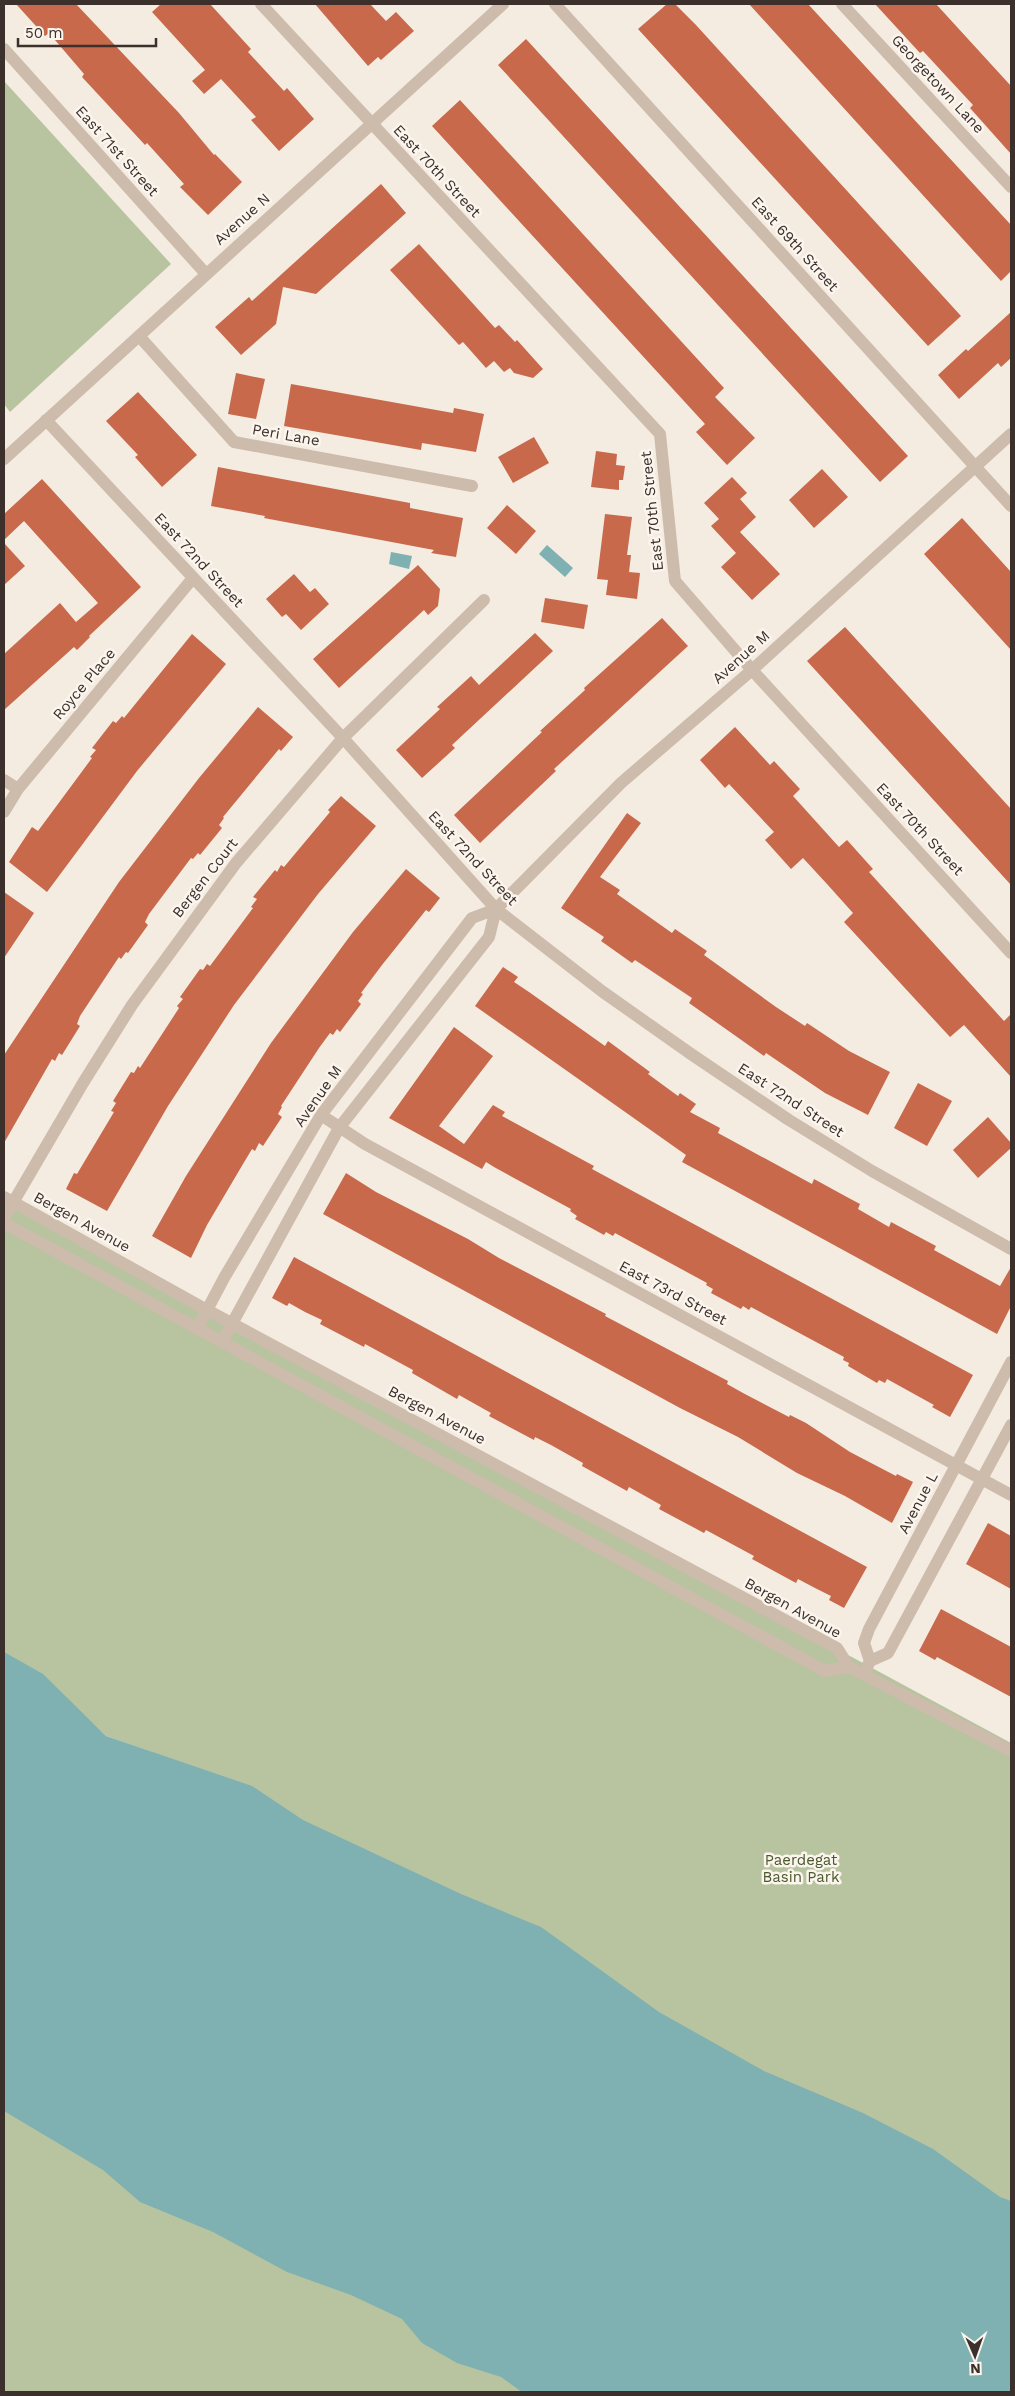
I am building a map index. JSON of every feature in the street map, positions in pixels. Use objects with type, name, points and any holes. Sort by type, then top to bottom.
[{"type":"street","name":"East 70th Street","points":[[261,4],[660,434],[675,581],[752,670],[1011,953]]},
{"type":"street","name":"Avenue N","points":[[4,459],[502,4]]},
{"type":"street","name":"East 69th Street","points":[[555,4],[1011,506]]},
{"type":"street","name":"Georgetown Lane","points":[[842,4],[1011,187]]},
{"type":"street","name":"East 71st Street","points":[[4,49],[206,274]]},
{"type":"street","name":"Peri Lane","points":[[139,336],[234,442],[472,486]]},
{"type":"street","name":"East 72nd Street","points":[[46,420],[343,738],[496,909],[603,992],[690,1054],[789,1120],[872,1171],[1011,1249]]},
{"type":"street","name":"Avenue M","points":[[197,1328],[321,1115],[472,918],[496,909],[622,783],[752,670],[1011,434]]},
{"type":"street","name":"Royce Place","points":[[4,812],[18,788],[193,578]]},
{"type":"street","name":"Bergen Court","points":[[4,1218],[9,1199],[132,1005],[177,941],[236,863],[343,738],[484,600]]},
{"type":"street","points":[[4,780],[18,788]]},
{"type":"street","points":[[222,1342],[339,1128],[489,938],[496,909]]},
{"type":"street","name":"East 73rd Street","points":[[321,1115],[373,1149],[1011,1495]]},
{"type":"street","name":"Bergen Avenue","points":[[9,1199],[232,1324],[837,1648],[849,1667],[1011,1751]]},
{"type":"street","points":[[4,1224],[825,1671],[849,1667]]},
{"type":"street","name":"Avenue L","points":[[870,1661],[864,1643],[870,1629],[1011,1362]]},
{"type":"street","points":[[863,1674],[870,1661],[888,1652],[983,1480],[1011,1425]]},
{"type":"green space","points":[[4,81],[171,264],[10,412],[4,404]]},
{"type":"green space","name":"Paerdegat Basin Park","points":[[4,1199],[1011,1743],[1011,2224],[152,1752],[106,1736],[84,1715],[4,1671]]},
{"type":"green space","points":[[4,2093],[550,2392],[4,2392]]},
{"type":"water","points":[[547,545],[573,568],[565,577],[539,554]]},
{"type":"water","points":[[391,552],[412,556],[409,569],[389,564]]},
{"type":"water","points":[[4,1652],[43,1674],[106,1736],[252,1786],[303,1820],[461,1894],[541,1927],[659,2012],[764,2071],[863,2113],[933,2149],[1000,2197],[1011,2201],[1011,2392],[522,2392],[501,2377],[457,2363],[422,2343],[402,2319],[351,2295],[287,2272],[213,2232],[140,2202],[103,2170],[4,2111]]},
{"type":"building","points":[[16,4],[76,4],[179,113],[214,155],[242,182],[208,215],[180,187],[184,184],[147,143],[145,145],[82,77],[84,74],[49,33],[45,36]]},
{"type":"building","points":[[161,4],[210,4],[251,49],[248,52],[284,91],[287,88],[314,119],[279,151],[251,120],[256,117],[221,79],[204,94],[192,81],[205,70],[152,12]]},
{"type":"building","points":[[315,4],[370,4],[386,21],[396,12],[414,31],[381,60],[378,57],[368,66]]},
{"type":"building","points":[[667,4],[675,4],[696,25],[961,316],[928,346],[638,29]]},
{"type":"building","points":[[749,4],[808,4],[1011,225],[1011,271],[1001,281]]},
{"type":"building","points":[[875,4],[936,4],[1011,86],[1011,154],[970,108],[973,105],[923,51],[920,53]]},
{"type":"building","points":[[526,39],[908,456],[880,482],[498,65]]},
{"type":"building","points":[[460,100],[724,388],[715,397],[755,438],[727,465],[696,432],[705,424],[432,126]]},
{"type":"building","points":[[381,184],[406,213],[316,294],[283,287],[276,324],[241,355],[215,327],[249,297],[252,301]]},
{"type":"building","points":[[419,244],[495,328],[499,325],[515,342],[517,340],[543,369],[533,378],[514,373],[510,368],[504,372],[494,361],[486,368],[463,342],[459,345],[390,270]]},
{"type":"building","points":[[1011,312],[1011,358],[1001,367],[998,363],[959,399],[938,375]]},
{"type":"building","points":[[236,373],[265,379],[256,419],[228,414]]},
{"type":"building","points":[[291,384],[453,413],[454,408],[484,414],[476,452],[422,443],[421,450],[284,426]]},
{"type":"building","points":[[138,392],[197,455],[162,487],[135,457],[138,455],[106,421]]},
{"type":"building","points":[[534,437],[549,463],[513,483],[498,457]]},
{"type":"building","points":[[596,451],[617,454],[616,465],[625,466],[623,480],[619,480],[619,490],[591,487]]},
{"type":"building","points":[[218,467],[410,503],[410,508],[463,518],[456,557],[431,553],[434,550],[264,518],[265,516],[211,506]]},
{"type":"building","points":[[822,469],[848,497],[814,528],[789,500]]},
{"type":"building","points":[[732,477],[747,493],[740,499],[756,517],[740,532],[780,574],[752,600],[721,567],[736,553],[711,526],[719,519],[704,503]]},
{"type":"building","points":[[42,479],[141,587],[89,636],[77,650],[74,647],[4,710],[4,654],[60,603],[76,622],[98,603],[24,521],[4,540],[4,514]]},
{"type":"building","points":[[507,505],[536,531],[516,554],[487,528]]},
{"type":"building","points":[[605,514],[632,517],[627,555],[631,555],[629,572],[640,573],[637,599],[606,595],[608,580],[597,579]]},
{"type":"building","points":[[962,518],[1011,572],[1011,650],[924,554]]},
{"type":"building","points":[[4,543],[25,566],[4,585]]},
{"type":"building","points":[[418,565],[440,589],[438,606],[428,615],[424,610],[339,688],[313,659]]},
{"type":"building","points":[[294,574],[310,592],[315,588],[329,604],[301,630],[286,614],[282,617],[266,599]]},
{"type":"building","points":[[545,598],[588,605],[584,629],[541,622]]},
{"type":"building","points":[[662,618],[688,646],[554,769],[556,771],[480,843],[454,815],[585,690],[584,688]]},
{"type":"building","points":[[845,627],[1011,809],[1011,885],[807,661]]},
{"type":"building","points":[[535,633],[553,651],[452,745],[455,748],[422,778],[396,750],[440,709],[437,707],[471,676],[479,685]]},
{"type":"building","points":[[192,634],[226,664],[137,771],[47,892],[9,862],[32,827],[38,831],[92,758],[90,757],[96,750],[92,748],[113,721],[116,723],[122,716],[124,718]]},
{"type":"building","points":[[258,707],[293,737],[281,751],[279,749],[223,817],[219,825],[222,828],[200,855],[198,853],[193,859],[191,858],[149,914],[145,922],[148,925],[128,953],[126,952],[121,959],[119,957],[109,972],[80,1016],[77,1024],[80,1026],[62,1055],[59,1053],[55,1061],[52,1059],[4,1143],[4,1055],[119,882],[199,778]]},
{"type":"building","points":[[735,727],[770,765],[774,761],[800,789],[793,796],[839,847],[847,840],[873,869],[869,872],[1004,1021],[1011,1014],[1011,1077],[964,1025],[950,1037],[844,922],[853,913],[827,884],[803,858],[791,869],[765,840],[774,832],[729,784],[725,788],[700,760]]},
{"type":"building","points":[[341,796],[376,826],[318,894],[234,1005],[168,1106],[107,1211],[66,1189],[74,1173],[77,1174],[114,1112],[111,1111],[116,1103],[113,1101],[131,1072],[134,1073],[138,1066],[140,1068],[179,1008],[177,1006],[183,999],[180,997],[200,969],[203,970],[207,964],[210,966],[253,908],[251,907],[257,899],[253,897],[275,870],[277,872],[281,865],[284,867]]},
{"type":"building","points":[[627,813],[641,823],[600,877],[620,890],[617,894],[672,933],[675,929],[707,951],[704,955],[776,1007],[805,1026],[807,1023],[849,1051],[890,1072],[868,1115],[825,1093],[766,1053],[764,1056],[689,1003],[692,998],[635,960],[632,963],[601,941],[604,937],[561,908]]},
{"type":"building","points":[[406,869],[440,898],[429,912],[426,910],[361,993],[363,994],[358,1001],[361,1004],[340,1032],[337,1029],[333,1035],[330,1033],[319,1048],[281,1106],[278,1114],[282,1117],[263,1146],[259,1143],[255,1151],[252,1149],[207,1225],[191,1258],[152,1236],[186,1176],[271,1043],[353,932]]},
{"type":"building","points":[[4,892],[34,913],[4,958]]},
{"type":"building","points":[[503,967],[518,977],[514,982],[605,1046],[608,1041],[650,1072],[648,1074],[678,1096],[680,1093],[696,1104],[690,1112],[720,1128],[718,1133],[812,1184],[814,1179],[860,1204],[858,1209],[889,1227],[891,1222],[936,1246],[934,1250],[1000,1286],[1011,1267],[1011,1306],[997,1334],[682,1162],[686,1155],[475,1006]]},
{"type":"building","points":[[454,1027],[493,1056],[439,1126],[464,1144],[493,1105],[505,1112],[502,1116],[594,1166],[592,1169],[973,1375],[950,1417],[932,1407],[934,1405],[887,1379],[885,1383],[879,1380],[877,1383],[848,1366],[849,1363],[843,1360],[844,1357],[751,1307],[749,1310],[743,1306],[741,1309],[711,1293],[713,1289],[706,1285],[707,1283],[615,1233],[613,1236],[606,1232],[604,1235],[575,1219],[577,1216],[570,1211],[571,1209],[486,1162],[482,1169],[389,1118]]},
{"type":"building","points":[[918,1083],[952,1101],[927,1146],[894,1128]]},
{"type":"building","points":[[988,1117],[1011,1143],[1011,1148],[978,1178],[953,1150]]},
{"type":"building","points":[[346,1173],[376,1192],[468,1239],[499,1258],[606,1314],[605,1316],[728,1381],[727,1384],[743,1393],[789,1417],[790,1415],[806,1423],[850,1452],[896,1476],[897,1474],[913,1482],[892,1523],[845,1496],[797,1473],[738,1437],[680,1408],[323,1214]]},
{"type":"building","points":[[294,1257],[867,1567],[844,1608],[829,1600],[831,1596],[798,1579],[796,1583],[752,1559],[754,1556],[706,1530],[704,1533],[659,1509],[661,1505],[629,1487],[627,1491],[582,1466],[583,1463],[551,1445],[535,1437],[534,1440],[489,1416],[491,1413],[459,1395],[457,1399],[412,1373],[413,1370],[365,1344],[364,1347],[320,1324],[322,1320],[289,1303],[287,1306],[272,1298]]},
{"type":"building","points":[[988,1523],[1011,1536],[1011,1589],[966,1564]]},
{"type":"building","points":[[941,1609],[1011,1647],[1011,1697],[937,1657],[935,1660],[919,1651]]}]
